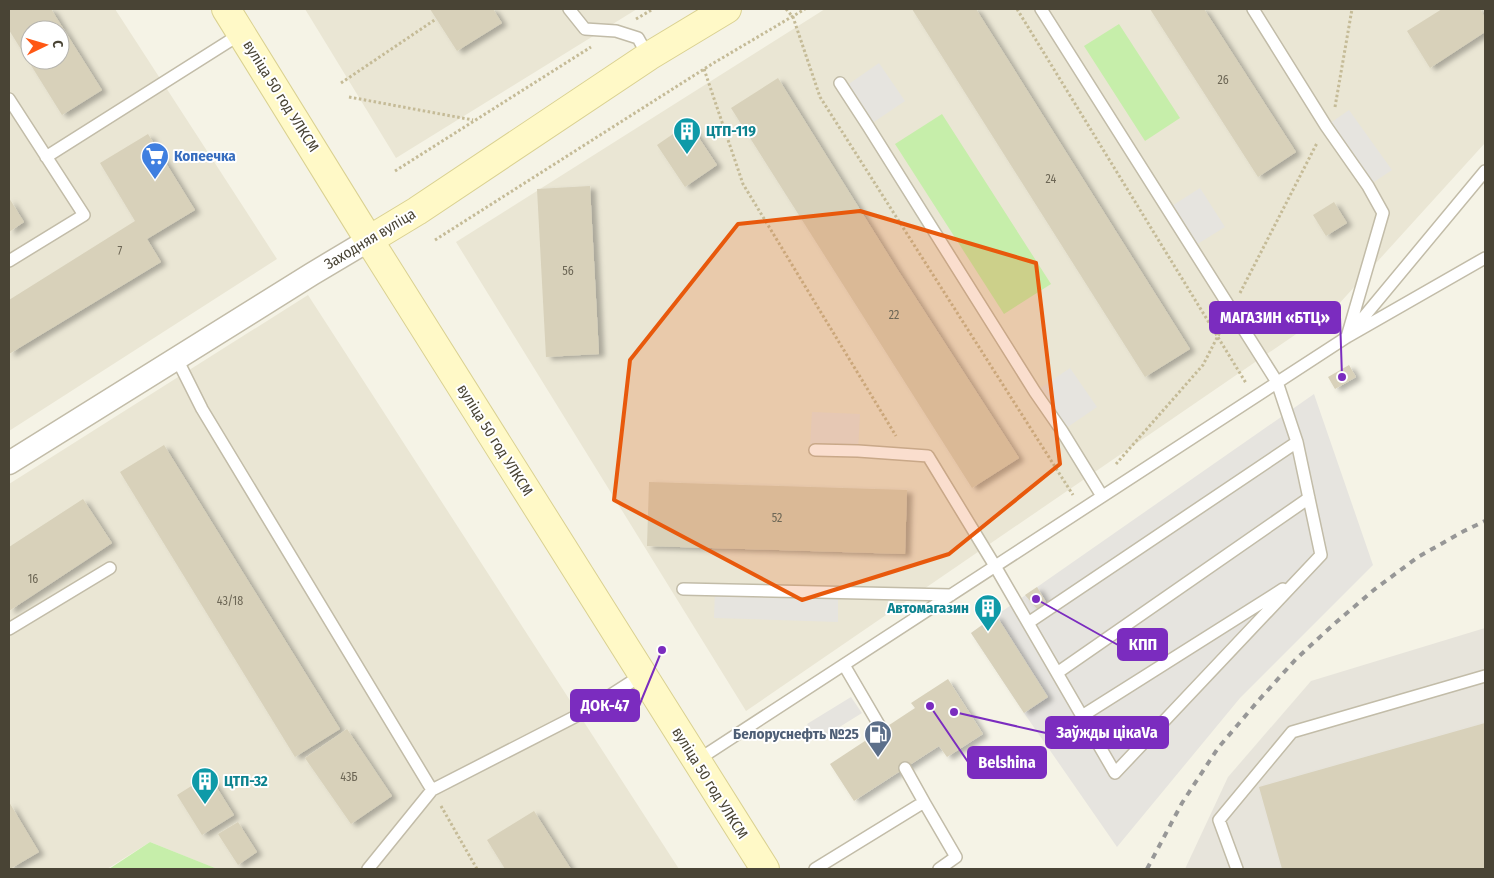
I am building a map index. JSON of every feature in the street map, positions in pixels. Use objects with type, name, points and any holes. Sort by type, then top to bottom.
[{"type":"main road","name":"вуліца 50 год УЛКСМ","points":[[226,9],[369,240],[765,869]]},
{"type":"main road","name":"Заходняя вуліца","points":[[369,240],[417,211],[649,56],[727,9]]},
{"type":"street","name":"Заходняя вуліца","points":[[9,463],[369,240]]},
{"type":"lane","points":[[569,9],[585,29],[616,31],[638,38],[649,56]]},
{"type":"lane","points":[[815,450],[928,456],[995,566],[1115,773],[1321,555],[1298,442],[1277,382],[1041,9]]},
{"type":"lane","points":[[1253,9],[1326,126],[1368,186],[1383,213],[1347,337]]},
{"type":"lane","points":[[46,157],[242,34]]},
{"type":"lane","points":[[840,84],[1099,492]]},
{"type":"lane","points":[[9,99],[84,215],[9,261]]},
{"type":"lane","points":[[1347,337],[1484,174]]},
{"type":"lane","points":[[696,761],[995,566],[1099,492],[1254,397],[1347,337],[1485,258]]},
{"type":"lane","points":[[177,358],[202,410],[432,790]]},
{"type":"lane","points":[[1028,623],[1298,442]]},
{"type":"lane","points":[[1057,673],[1309,498]]},
{"type":"lane","points":[[9,630],[110,568]]},
{"type":"lane","points":[[1082,716],[1298,580]]},
{"type":"lane","points":[[683,589],[951,595]]},
{"type":"lane","points":[[844,664],[882,730]]},
{"type":"lane","points":[[368,869],[432,790],[586,711],[642,675]]},
{"type":"lane","points":[[1237,869],[1219,820],[1292,732],[1485,676]]},
{"type":"lane","points":[[905,768],[956,857],[938,869]]},
{"type":"lane","points":[[815,869],[924,802]]},
{"type":"path","points":[[395,171],[653,9]]},
{"type":"path","points":[[786,9],[793,17],[820,96],[1080,506],[1099,492],[1203,365],[1326,126],[1333,117],[1352,9]]},
{"type":"path","points":[[435,240],[704,69],[806,9]]},
{"type":"path","points":[[1017,9],[1254,397]]},
{"type":"path","points":[[341,83],[436,19]]},
{"type":"path","points":[[704,69],[743,184],[906,454]]},
{"type":"path","points":[[349,97],[474,121]]},
{"type":"path","points":[[432,790],[477,869]]},
{"type":"highlighted area","points":[[860,211],[1036,263],[1060,464],[949,554],[802,600],[614,500],[630,360],[738,224]]},
{"type":"shaded area","points":[[9,9],[115,9],[277,259],[9,431]]},
{"type":"shaded area","points":[[305,9],[637,9],[396,158]]},
{"type":"shaded area","points":[[825,9],[1485,9],[1485,143],[1337,306],[746,711],[456,242]]},
{"type":"shaded area","points":[[879,63],[905,101],[868,126],[843,88]]},
{"type":"shaded area","points":[[1349,110],[1392,170],[1368,186],[1326,126]]},
{"type":"shaded area","points":[[1200,188],[1225,227],[1191,248],[1167,209]]},
{"type":"shaded area","points":[[308,295],[679,869],[217,869],[150,842],[107,869],[9,869],[9,484]]},
{"type":"shaded area","points":[[1070,368],[1097,407],[1062,431],[1035,392]]},
{"type":"shaded area","points":[[1314,394],[1373,565],[1240,698],[1117,847],[971,633]]},
{"type":"shaded area","points":[[812,412],[860,414],[858,451],[810,448]]},
{"type":"shaded area","points":[[715,590],[838,593],[838,622],[714,618]]},
{"type":"shaded area","points":[[1485,628],[1485,869],[1185,869],[1228,777],[1311,681]]},
{"type":"shaded area","points":[[851,697],[862,713],[817,741],[807,724]]},
{"type":"green space","points":[[1119,24],[1180,118],[1145,141],[1084,46]]},
{"type":"green space","points":[[942,114],[1051,284],[1004,314],[895,144]]},
{"type":"green space","points":[[150,842],[215,868],[217,869],[109,869]]},
{"type":"building","points":[[9,9],[51,9],[58,20],[20,20],[20,48],[9,30]]},
{"type":"building","points":[[430,9],[493,9],[502,23],[457,51]]},
{"type":"building","points":[[912,9],[976,9],[1190,349],[1145,377]]},
{"type":"building","points":[[1150,9],[1204,9],[1296,152],[1258,177]]},
{"type":"building","points":[[1442,9],[1480,9],[1485,18],[1485,32],[1430,68],[1407,31]]},
{"type":"building","points":[[70,39],[102,90],[62,115],[34,70],[70,70]]},
{"type":"building","points":[[778,78],[899,272],[1019,458],[972,488],[731,108]]},
{"type":"building","name":"ЦТП-119","points":[[689,123],[717,165],[685,187],[657,145]]},
{"type":"building","points":[[148,134],[195,210],[147,239],[161,262],[9,354],[9,300],[135,221],[100,163]]},
{"type":"building","points":[[590,186],[599,354],[546,357],[537,189]]},
{"type":"building","points":[[9,198],[24,222],[9,232]]},
{"type":"building","points":[[1334,202],[1347,223],[1326,236],[1313,215]]},
{"type":"building","points":[[1349,365],[1356,377],[1335,389],[1328,377]]},
{"type":"building","points":[[164,445],[340,729],[295,757],[120,472]]},
{"type":"building","points":[[649,482],[907,490],[905,554],[647,546]]},
{"type":"building","points":[[83,499],[112,543],[9,611],[9,547]]},
{"type":"building","points":[[1037,587],[1046,602],[1037,609],[1025,595]]},
{"type":"building","points":[[996,615],[1048,697],[1024,713],[971,633]]},
{"type":"building","points":[[948,679],[983,734],[947,757],[939,746],[854,801],[830,764],[915,708],[911,703]]},
{"type":"building","points":[[1485,723],[1485,869],[1282,869],[1259,787]]},
{"type":"building","points":[[347,729],[392,796],[351,824],[305,758]]},
{"type":"building","name":"ЦТП-32","points":[[209,775],[234,815],[202,835],[177,795]]},
{"type":"building","points":[[9,802],[39,852],[10,869],[9,869]]},
{"type":"building","points":[[534,811],[571,869],[505,869],[487,840]]},
{"type":"building","points":[[238,822],[257,852],[238,865],[218,834]]},
{"type":"railway","points":[[1147,869],[1182,803],[1218,748],[1296,659],[1375,589],[1418,557],[1485,521]]},
{"type":"place","name":"ЦТП-119","points":[[687,155]]},
{"type":"place","name":"Копеечка","points":[[155,180]]},
{"type":"place","name":"МАГАЗИН «БТЦ»","points":[[1342,377]]},
{"type":"place","name":"КПП","points":[[1036,599]]},
{"type":"place","name":"Автомагазин","points":[[988,632]]},
{"type":"place","name":"ДОК-47","points":[[662,650]]},
{"type":"place","name":"Belshina","points":[[930,706]]},
{"type":"place","name":"Заўжды цікаVа","points":[[954,712]]},
{"type":"place","name":"Белоруснефть №25","points":[[878,758]]},
{"type":"place","name":"ЦТП-32","points":[[205,805]]}]
